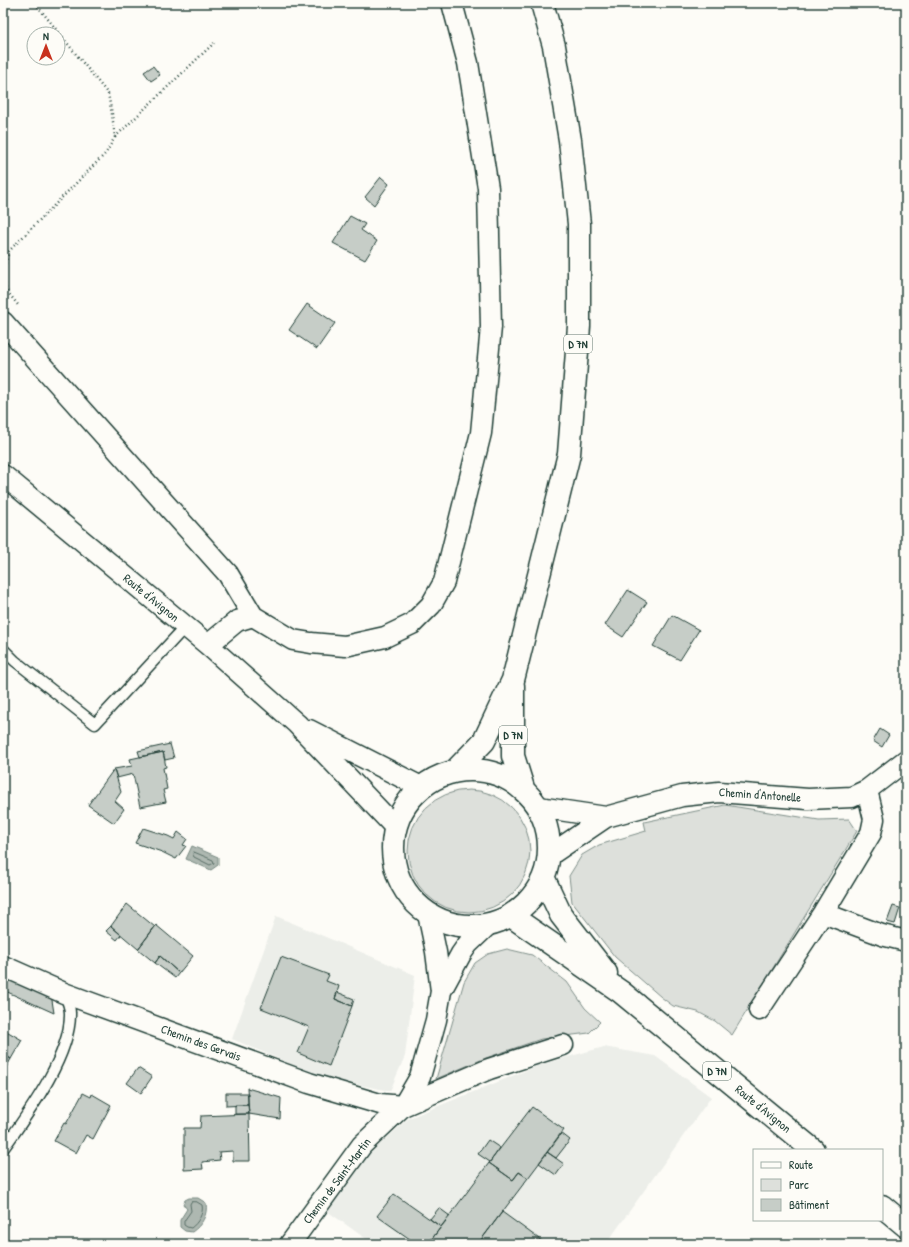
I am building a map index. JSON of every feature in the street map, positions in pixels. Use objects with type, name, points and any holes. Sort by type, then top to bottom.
[{"type":"main road","name":"D 7N","points":[[523,788],[513,756],[513,680],[569,454],[579,326],[579,224],[570,140],[554,46],[542,3]]},
{"type":"main road","points":[[456,770],[484,741],[513,680]]},
{"type":"main road","points":[[474,769],[492,772],[508,778],[523,788],[539,807],[548,828],[550,855],[544,879],[530,900],[511,916],[488,924],[466,926],[445,922],[428,914],[410,897],[397,876],[392,852],[394,827],[404,805],[421,787],[438,776],[456,770],[474,769]]},
{"type":"main road","name":"Route d'Avignon","points":[[544,879],[561,915],[621,992]]},
{"type":"main road","name":"Route d'Avignon","points":[[511,916],[621,992],[813,1149]]},
{"type":"main road","points":[[883,1207],[906,1226]]},
{"type":"street","points":[[3,322],[228,574],[253,616],[293,640],[345,646],[386,637],[412,624],[431,605],[444,582],[481,433],[491,327],[488,188],[468,63],[452,3]]},
{"type":"street","name":"Route d'Avignon","points":[[3,475],[186,626],[297,724]]},
{"type":"street","points":[[208,645],[237,621],[253,616]]},
{"type":"street","points":[[297,724],[421,787]]},
{"type":"street","points":[[297,724],[394,827]]},
{"type":"street","name":"Chemin d'Antonelle","points":[[550,855],[606,817],[682,796],[719,792],[808,799],[852,797],[867,790],[906,760]]},
{"type":"street","points":[[759,1010],[823,913],[871,833],[874,819],[867,790]]},
{"type":"street","name":"Chemin d'Antonelle","points":[[539,807],[606,817]]},
{"type":"street","points":[[823,913],[882,935],[906,941]]},
{"type":"street","name":"Chemin de Saint-Martin","points":[[290,1244],[362,1145],[403,1106],[420,1077],[436,1020],[441,991],[436,952],[428,914]]},
{"type":"street","name":"Chemin de Saint-Martin","points":[[441,991],[468,944],[488,924]]},
{"type":"street","name":"Chemin des Gervais","points":[[3,966],[64,993],[309,1084],[380,1104],[403,1106]]},
{"type":"street","points":[[403,1106],[489,1069],[563,1045]]},
{"type":"lane","points":[[3,649],[15,661],[95,724],[186,626]]},
{"type":"lane","points":[[3,1149],[52,1074],[63,1048],[67,1035],[70,1012],[69,1002],[64,993]]},
{"type":"path","points":[[35,3],[108,94],[115,137]]},
{"type":"path","points":[[3,271],[9,251],[106,153],[115,137],[214,43]]},
{"type":"shaded area","points":[[276,916],[415,975],[405,1056],[390,1091],[324,1078],[232,1039]]},
{"type":"shaded area","points":[[604,1047],[655,1056],[711,1097],[606,1244],[373,1244],[327,1211],[367,1156],[409,1118],[542,1064]]},
{"type":"green space","points":[[469,790],[481,791],[492,795],[503,800],[512,808],[520,817],[525,828],[529,839],[529,863],[525,874],[520,885],[512,894],[503,902],[492,907],[481,911],[469,912],[457,911],[446,907],[435,902],[426,894],[418,885],[413,874],[409,863],[408,851],[409,839],[413,828],[418,817],[426,808],[435,800],[446,795],[457,791]]},
{"type":"green space","points":[[725,805],[819,820],[849,819],[857,831],[732,1035],[715,1021],[698,1012],[673,1006],[615,957],[572,902],[569,876],[582,855],[599,845],[646,831],[644,822]]},
{"type":"green space","points":[[507,949],[532,955],[567,982],[585,1008],[600,1022],[589,1033],[541,1039],[483,1059],[436,1079],[464,982],[475,963],[488,954]]},
{"type":"water","points":[[192,846],[218,857],[218,865],[211,870],[186,859]]},
{"type":"water","points":[[189,1198],[198,1198],[206,1203],[204,1219],[192,1232],[185,1231],[180,1227],[180,1220],[187,1209],[183,1204],[185,1200]]},
{"type":"building","points":[[153,66],[160,75],[151,81],[144,72]]},
{"type":"building","points":[[381,177],[389,184],[374,205],[365,197]]},
{"type":"building","points":[[350,216],[365,224],[361,230],[377,241],[365,260],[333,243]]},
{"type":"building","points":[[307,304],[335,323],[317,349],[289,330]]},
{"type":"building","points":[[628,590],[647,602],[623,637],[605,625]]},
{"type":"building","points":[[672,615],[699,630],[680,660],[653,646]]},
{"type":"building","points":[[880,729],[889,735],[882,747],[873,741]]},
{"type":"building","points":[[170,744],[174,758],[165,760],[163,752],[140,757],[138,751]]},
{"type":"building","points":[[163,752],[166,767],[163,768],[167,789],[163,790],[166,802],[140,807],[133,774],[117,778],[114,769],[132,766],[130,759]]},
{"type":"building","points":[[114,769],[121,792],[115,801],[124,809],[114,823],[88,805]]},
{"type":"building","points":[[143,828],[174,839],[178,832],[187,839],[183,845],[186,846],[176,859],[162,852],[135,843]]},
{"type":"building","points":[[127,904],[155,927],[138,949],[111,926]]},
{"type":"building","points":[[893,906],[900,908],[895,924],[887,922]]},
{"type":"building","points":[[156,925],[193,956],[179,973],[160,956],[155,963],[138,949]]},
{"type":"building","points":[[111,926],[121,935],[117,940],[106,931]]},
{"type":"building","points":[[160,956],[179,973],[175,978],[155,963]]},
{"type":"building","points":[[281,957],[329,975],[326,981],[339,986],[335,999],[352,1006],[329,1066],[298,1053],[309,1027],[261,1008]]},
{"type":"building","points":[[6,977],[51,994],[54,1013],[3,990],[3,983]]},
{"type":"building","points":[[337,992],[354,999],[352,1006],[335,999]]},
{"type":"building","points":[[3,1029],[22,1040],[11,1059],[3,1054]]},
{"type":"building","points":[[3,1054],[11,1059],[7,1066],[3,1064]]},
{"type":"building","points":[[138,1068],[152,1077],[141,1093],[127,1083]]},
{"type":"building","points":[[247,1088],[281,1098],[280,1119],[249,1114]]},
{"type":"building","points":[[83,1093],[91,1097],[92,1094],[111,1105],[93,1139],[86,1135],[76,1153],[54,1141],[64,1123],[66,1124]]},
{"type":"building","points":[[226,1093],[248,1093],[248,1105],[226,1106]]},
{"type":"building","points":[[235,1105],[248,1105],[249,1114],[235,1114]]},
{"type":"building","points":[[532,1107],[564,1130],[528,1178],[519,1172],[513,1180],[489,1163]]},
{"type":"building","points":[[249,1114],[250,1161],[233,1161],[233,1151],[219,1152],[220,1160],[202,1162],[203,1169],[184,1170],[184,1128],[200,1128],[201,1116]]},
{"type":"building","points":[[561,1133],[570,1140],[556,1158],[547,1152]]},
{"type":"building","points":[[488,1140],[500,1148],[490,1162],[478,1154]]},
{"type":"building","points":[[547,1152],[564,1164],[556,1175],[539,1163]]},
{"type":"building","points":[[489,1163],[513,1180],[519,1172],[528,1178],[478,1244],[456,1244],[452,1241],[449,1244],[428,1244]]},
{"type":"building","points":[[394,1194],[441,1227],[428,1244],[417,1244],[377,1216]]},
{"type":"building","points":[[439,1208],[450,1216],[441,1227],[430,1219]]},
{"type":"building","points":[[502,1212],[546,1244],[478,1244]]}]
